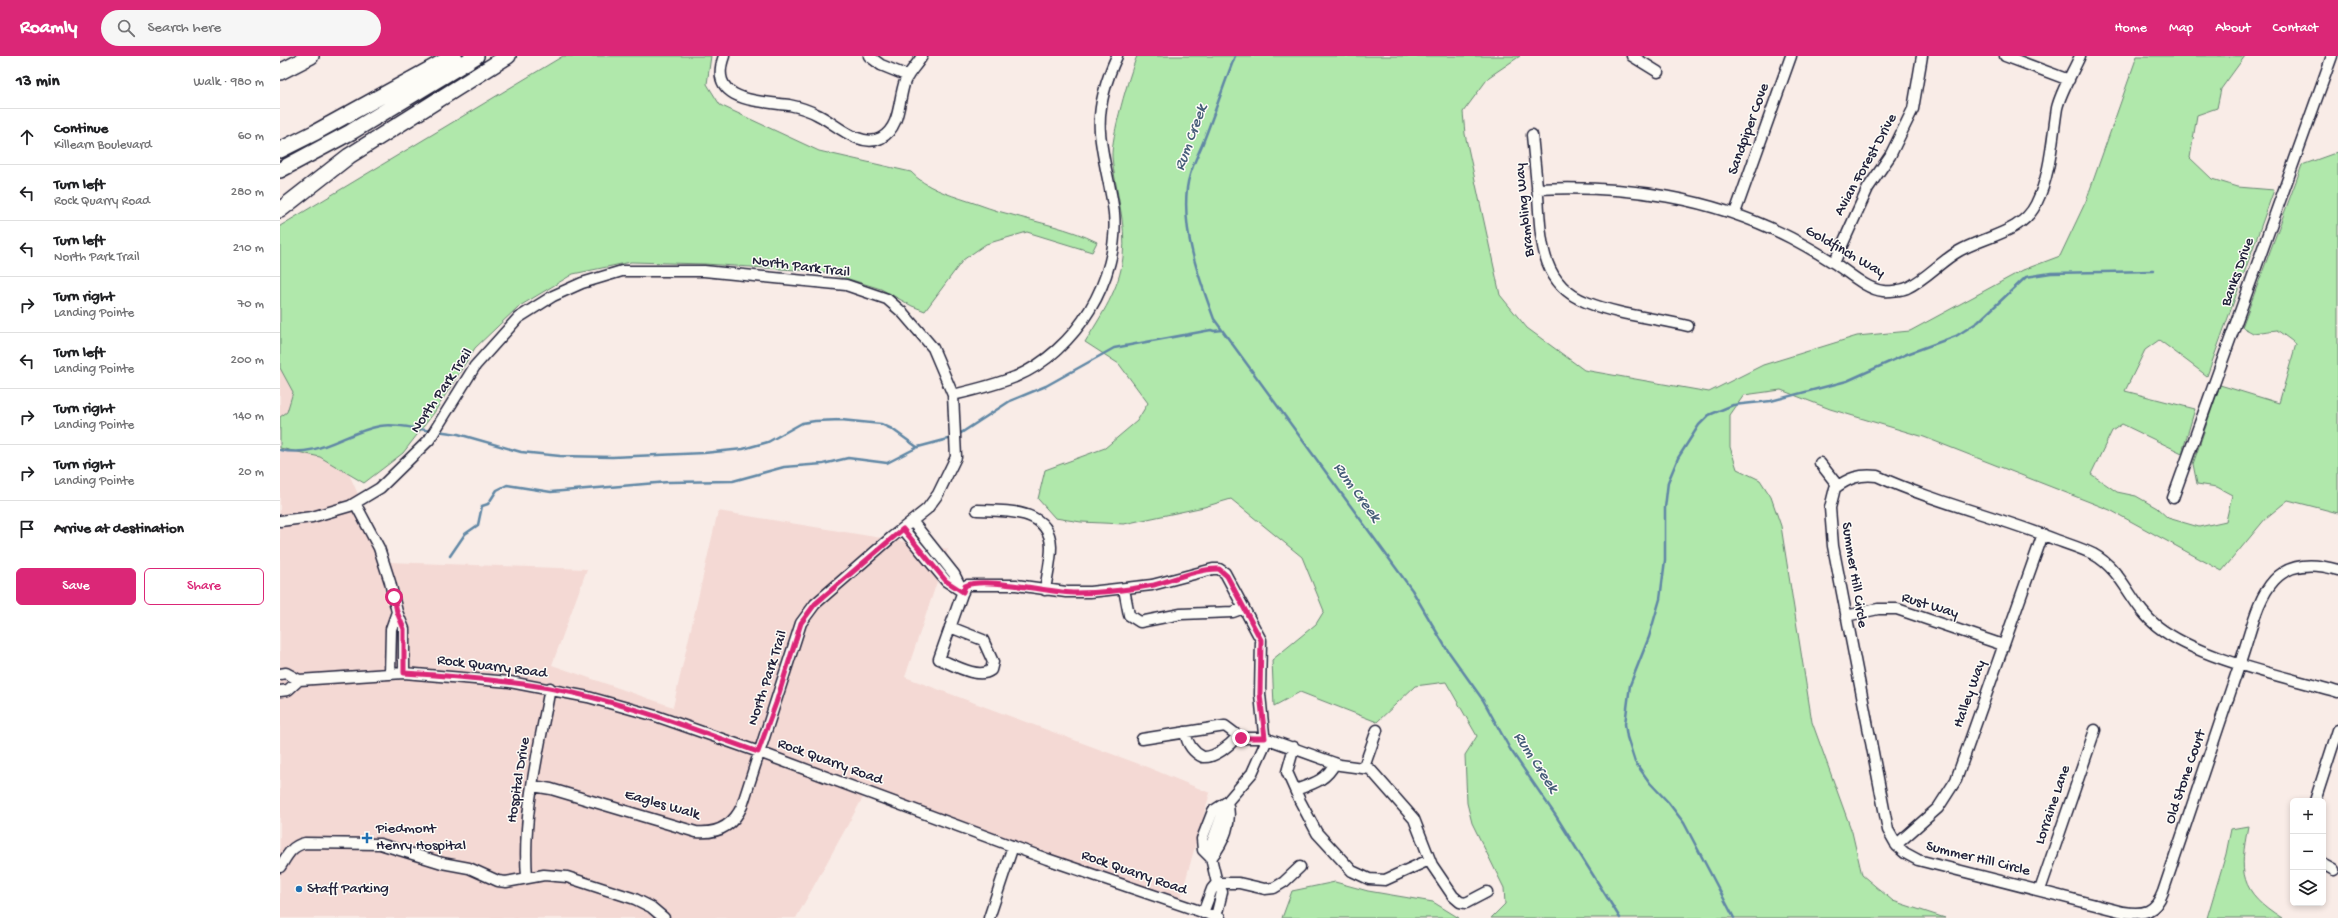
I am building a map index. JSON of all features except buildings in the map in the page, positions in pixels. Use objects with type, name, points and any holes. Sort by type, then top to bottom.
[{"type":"highway","points":[[280,72],[311,56]]},
{"type":"highway","points":[[280,150],[316,132],[454,56]]},
{"type":"highway","points":[[280,170],[351,132],[476,56]]},
{"type":"highway","points":[[280,210],[314,181],[349,156],[508,56]]},
{"type":"street","points":[[724,56],[721,68],[722,79],[726,87],[733,93],[753,101],[807,110],[850,134],[866,140],[881,137],[892,128],[908,76],[922,56]]},
{"type":"street","points":[[869,56],[881,65],[908,76]]},
{"type":"street","points":[[954,395],[1015,377],[1036,365],[1057,350],[1071,335],[1097,295],[1110,261],[1114,214],[1100,132],[1100,111],[1109,74],[1117,56]]},
{"type":"street","points":[[1632,56],[1658,72]]},
{"type":"street","name":"Sandpiper Cove","points":[[1735,213],[1791,56]]},
{"type":"street","name":"Avian Forest Drive","points":[[1834,263],[1868,188],[1890,156],[1913,109],[1922,56]]},
{"type":"street","points":[[2005,56],[2069,80]]},
{"type":"street","name":"Goldfinch Way","points":[[1537,189],[1595,188],[1636,191],[1675,197],[1735,213],[1780,233],[1834,263],[1865,283],[1883,291],[1907,288],[1960,250],[2012,228],[2029,216],[2036,204],[2054,138],[2058,106],[2080,56]]},
{"type":"street","name":"Banks Drive","points":[[2173,498],[2332,56]]},
{"type":"street","name":"Brambling Way","points":[[1532,135],[1542,246],[1551,273],[1559,284],[1572,295],[1598,306],[1688,326]]},
{"type":"street","name":"North Park Trail","points":[[280,520],[312,517],[355,503],[380,488],[429,440],[475,366],[518,318],[553,296],[582,283],[622,271],[704,271],[846,285],[887,299],[903,313],[933,348],[954,395],[956,457],[938,494],[927,510],[815,604],[801,623],[776,703],[758,752]]},
{"type":"street","points":[[1820,463],[1838,486],[1855,476],[1876,476],[2043,534],[2093,554],[2113,567],[2141,610],[2155,625],[2170,636],[2185,644],[2240,663],[2338,692]]},
{"type":"street","name":"Summer Hill Circle","points":[[1838,486],[1832,494],[1830,522],[1878,786],[1888,830],[1896,845],[1905,854],[1918,860],[2123,912],[2137,914],[2153,909],[2160,900]]},
{"type":"street","points":[[355,503],[383,560],[397,612],[404,629],[404,673]]},
{"type":"street","points":[[977,510],[1022,512],[1042,524],[1051,546],[1045,590]]},
{"type":"street","points":[[912,522],[954,574],[963,592]]},
{"type":"street","points":[[903,529],[946,581],[963,592]]},
{"type":"street","name":"Halley Way","points":[[1896,845],[1931,815],[1953,785],[2043,534]]},
{"type":"street","name":"Old Stone Court","points":[[2160,900],[2266,588],[2276,577],[2296,566],[2307,564],[2338,570]]},
{"type":"street","points":[[950,627],[983,640],[993,662],[991,670],[985,673],[979,673],[939,659],[950,627],[965,586],[973,584],[1016,585],[1074,593],[1152,585],[1219,569],[1227,576],[1261,640],[1260,694],[1265,738],[1264,748],[1252,773],[1227,802],[1213,811],[1202,839],[1203,850],[1212,858],[1217,883],[1222,892],[1218,917]]},
{"type":"street","points":[[1124,589],[1129,615],[1140,622],[1186,614],[1233,612],[1244,608]]},
{"type":"street","name":"Rust Way","points":[[1846,616],[1878,609],[1898,609],[2003,645]]},
{"type":"street","points":[[390,674],[391,629],[397,612]]},
{"type":"street","name":"Rock Quarry Road","points":[[280,674],[286,673],[299,680],[404,673],[460,677],[550,688],[656,716],[1013,846],[1218,917]]},
{"type":"street","name":"Rock Quarry Road","points":[[280,691],[288,690],[299,680]]},
{"type":"street","name":"Hospital Drive","points":[[527,877],[526,836],[550,688]]},
{"type":"street","points":[[1142,739],[1225,726],[1238,736],[1245,738],[1265,738],[1294,747],[1334,763],[1345,766],[1364,767],[1373,770],[1414,819],[1429,860],[1446,888],[1460,902],[1468,902],[1487,892]]},
{"type":"street","points":[[1364,767],[1377,730]]},
{"type":"street","name":"Lorraine Lane","points":[[2040,890],[2095,730]]},
{"type":"street","points":[[2317,798],[2338,730]]},
{"type":"street","points":[[1185,732],[1186,740],[1192,749],[1199,756],[1206,757],[1221,750],[1238,736]]},
{"type":"street","points":[[1294,747],[1287,768],[1295,790],[1317,833],[1356,874],[1374,880],[1385,880],[1429,860]]},
{"type":"street","name":"Eagles Walk","points":[[533,786],[551,789],[685,829],[713,832],[726,826],[738,814],[758,752]]},
{"type":"street","points":[[1295,790],[1323,779],[1330,772],[1334,763]]},
{"type":"street","points":[[1212,858],[1220,848],[1230,817],[1227,802]]},
{"type":"street","points":[[280,867],[291,849],[297,845],[380,844],[442,864],[469,868],[498,881],[506,882],[527,877],[556,876],[579,879],[635,899],[651,907],[664,918]]},
{"type":"street","points":[[989,918],[1013,846]]},
{"type":"street","points":[[2326,866],[2334,870]]},
{"type":"street","points":[[1217,883],[1240,883],[1270,889],[1284,882],[1300,867]]},
{"type":"street","points":[[1203,913],[1212,889],[1217,883]]},
{"type":"shaded area","points":[[280,285],[338,449],[388,562],[587,569],[552,665],[673,707],[718,511],[948,549],[905,677],[1147,767],[1210,793],[1180,900],[866,792],[796,918],[280,918]]},
{"type":"green space","points":[[563,56],[711,56],[707,84],[720,105],[819,151],[911,172],[923,182],[945,193],[999,211],[1065,229],[1097,242],[1092,252],[1027,232],[986,244],[963,260],[925,311],[912,306],[881,289],[826,272],[705,264],[631,262],[573,274],[518,307],[475,348],[434,413],[403,453],[364,483],[320,457],[280,448],[280,417],[287,412],[293,392],[280,368],[280,226]]},
{"type":"green space","points":[[1137,56],[1520,56],[1489,77],[1463,112],[1465,134],[1500,295],[1527,328],[1584,370],[1709,392],[1763,365],[1857,336],[1910,331],[2023,270],[2060,256],[2086,201],[2137,56],[2245,56],[2221,89],[2217,108],[2197,115],[2190,158],[2212,179],[2238,187],[2274,190],[2207,376],[2159,340],[2145,350],[2125,391],[2195,409],[2182,453],[2122,424],[2112,431],[2091,474],[2117,492],[2136,496],[2157,508],[2168,518],[2199,527],[2226,521],[2232,495],[2217,487],[2197,484],[2193,464],[2220,385],[2279,403],[2296,344],[2277,330],[2253,333],[2242,327],[2302,165],[2338,152],[2338,513],[2288,500],[2266,518],[2222,571],[2110,510],[1924,437],[1830,409],[1781,390],[1744,395],[1730,415],[1730,447],[1737,469],[1760,480],[1771,497],[1781,526],[1812,722],[1852,832],[1862,875],[1893,901],[1945,918],[1491,918],[1505,904],[1504,888],[1472,823],[1467,803],[1465,755],[1477,736],[1446,682],[1415,686],[1377,722],[1300,692],[1274,706],[1272,660],[1316,624],[1324,611],[1302,557],[1231,499],[1204,507],[1124,524],[1081,522],[1055,518],[1038,499],[1045,470],[1105,448],[1137,421],[1148,403],[1119,364],[1085,342],[1114,291],[1123,257],[1124,244],[1122,219],[1113,169],[1112,148],[1121,106]]},
{"type":"green space","points":[[2248,826],[2243,856],[2243,869],[2246,880],[2257,899],[2282,918],[2207,918],[2226,854],[2231,829]]},
{"type":"green space","points":[[1335,882],[1368,891],[1433,902],[1459,918],[1282,918],[1292,891]]},
{"type":"waterway","name":"Rum Creek","points":[[1235,56],[1192,169],[1187,188],[1186,205],[1189,238],[1203,288],[1214,319],[1412,590],[1446,648],[1483,700],[1510,749],[1556,816],[1620,918]]},
{"type":"waterway","points":[[1734,918],[1684,823],[1668,802],[1650,783],[1635,762],[1627,737],[1625,724],[1630,685],[1649,637],[1660,599],[1665,560],[1665,508],[1668,482],[1678,458],[1699,425],[1709,415],[1733,405],[1771,401],[1847,381],[1907,354],[1956,336],[1978,322],[2026,277],[2051,273],[2153,271]]},
{"type":"waterway","points":[[958,435],[1010,401],[1046,386],[1114,348],[1211,330],[1222,330]]},
{"type":"waterway","points":[[437,431],[458,434],[521,452],[560,456],[612,457],[704,453],[743,449],[768,442],[802,423],[841,420],[881,424],[892,429],[917,447]]},
{"type":"waterway","points":[[280,450],[294,452],[307,451],[331,444],[367,429],[386,425],[432,431]]},
{"type":"waterway","points":[[450,556],[465,534],[478,525],[482,506],[488,504],[497,490],[507,485],[551,492],[668,482],[733,481],[784,467],[823,464],[848,458],[887,463],[918,447],[952,438]]},
{"type":"place","name":"Piedmont Henry Hospital","points":[[367,838]]},
{"type":"place","name":"Staff Parking","points":[[299,889]]},
{"type":"route","points":[[394,597],[397,612],[404,629],[404,673],[510,682],[550,688],[656,716],[758,752],[766,733],[801,623],[815,604],[903,529],[946,581],[963,592],[965,586],[973,584],[1016,585],[1058,592],[1108,591],[1152,585],[1213,569],[1219,569],[1222,570],[1227,576],[1256,629],[1262,645],[1260,694],[1265,738],[1241,738]]}]
